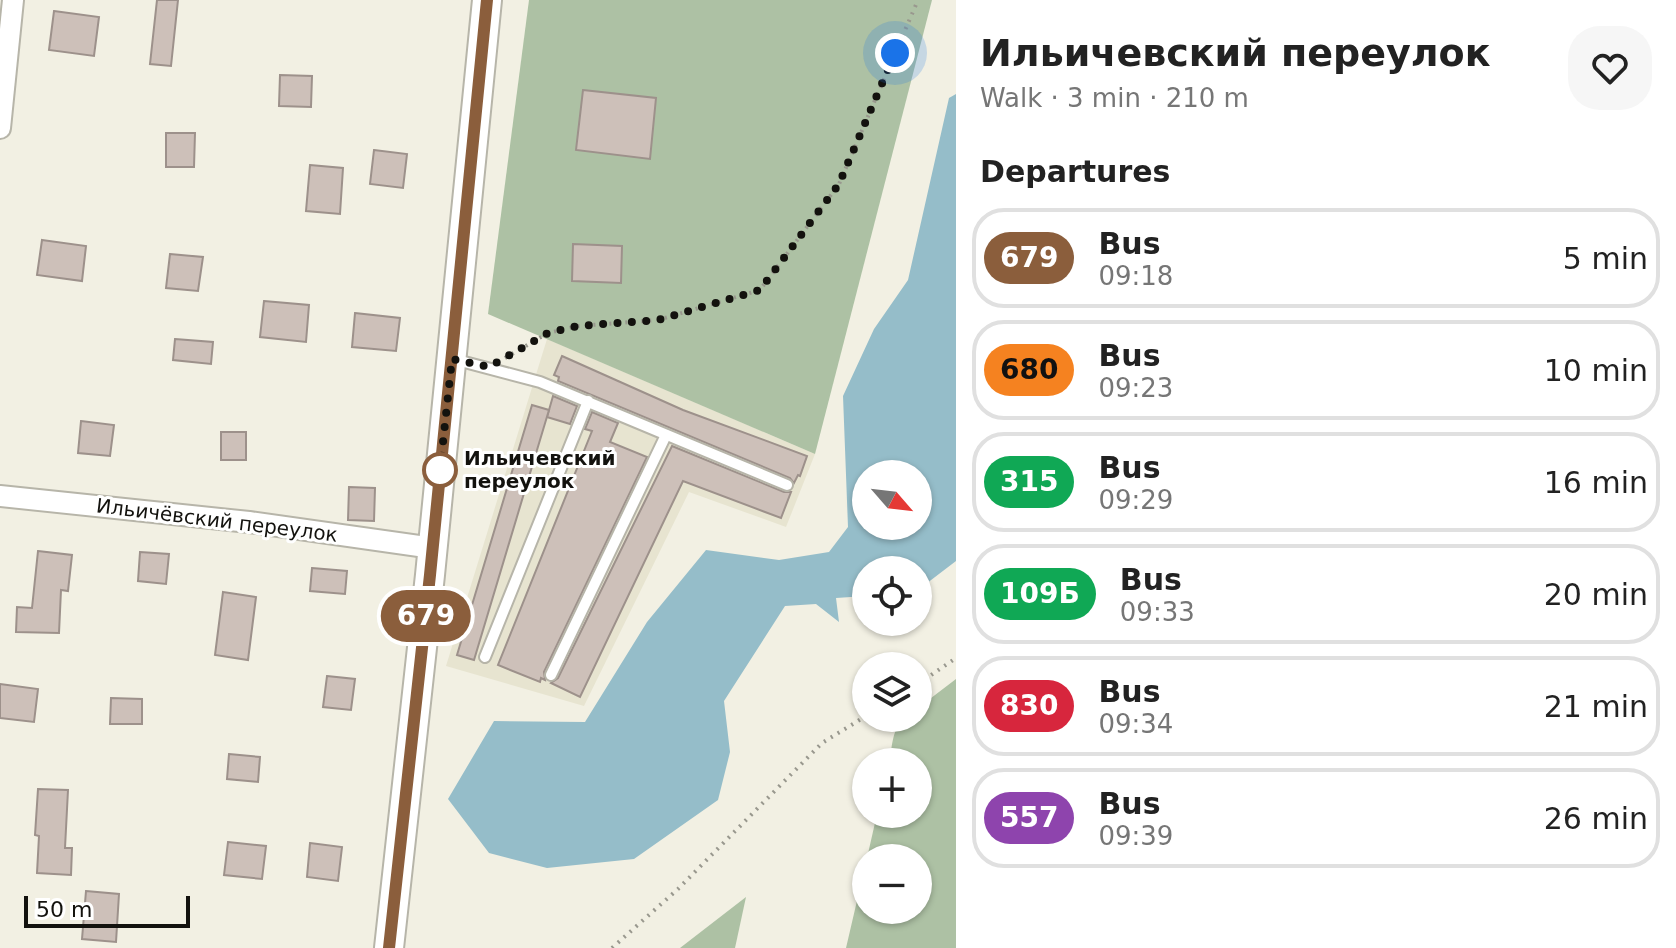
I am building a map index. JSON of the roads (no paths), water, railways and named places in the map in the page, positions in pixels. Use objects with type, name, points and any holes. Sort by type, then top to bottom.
[{"type":"main road","points":[[389,948],[433,548],[487,0]]},
{"type":"street","points":[[0,128],[13,0]]},
{"type":"street","name":"Ильичёвский переулок","points":[[0,496],[249,522],[433,548]]},
{"type":"lane","points":[[452,359],[540,382],[787,485]]},
{"type":"lane","points":[[485,657],[588,401]]},
{"type":"lane","points":[[551,675],[666,435]]},
{"type":"water","points":[[956,94],[956,561],[932,579],[932,556],[852,556],[852,597],[836,598],[839,622],[816,604],[785,606],[724,701],[730,752],[718,800],[634,859],[547,868],[489,853],[448,799],[494,721],[585,722],[647,622],[706,550],[779,560],[829,552],[848,527],[843,396],[874,329],[908,280],[949,98]]},
{"type":"place","name":"Ильичевский переулок","points":[[440,470]]}]
